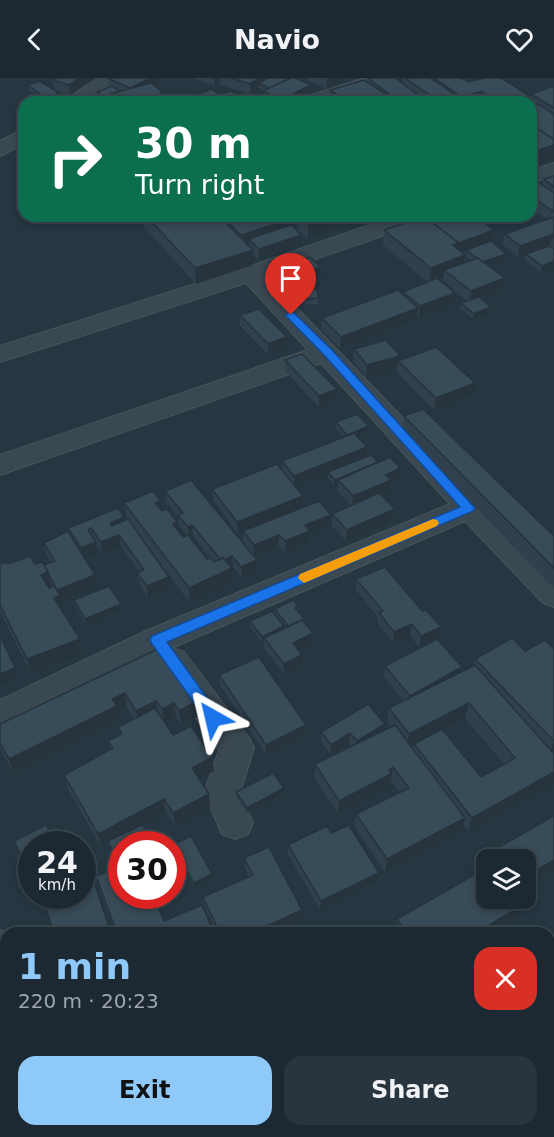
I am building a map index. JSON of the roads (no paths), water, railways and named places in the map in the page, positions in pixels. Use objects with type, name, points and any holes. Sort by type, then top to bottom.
[{"type":"street","points":[[83,96],[109,78]]},
{"type":"street","points":[[328,96],[384,78]]},
{"type":"street","points":[[0,150],[18,139]]},
{"type":"street","points":[[537,175],[554,169]]},
{"type":"street","points":[[0,354],[250,274],[401,222]]},
{"type":"street","points":[[250,274],[328,352],[468,508],[554,595]]},
{"type":"street","points":[[0,465],[328,352]]},
{"type":"street","points":[[0,716],[157,640],[468,508]]},
{"type":"street","points":[[157,640],[201,703],[237,748],[222,793],[235,823]]}]
